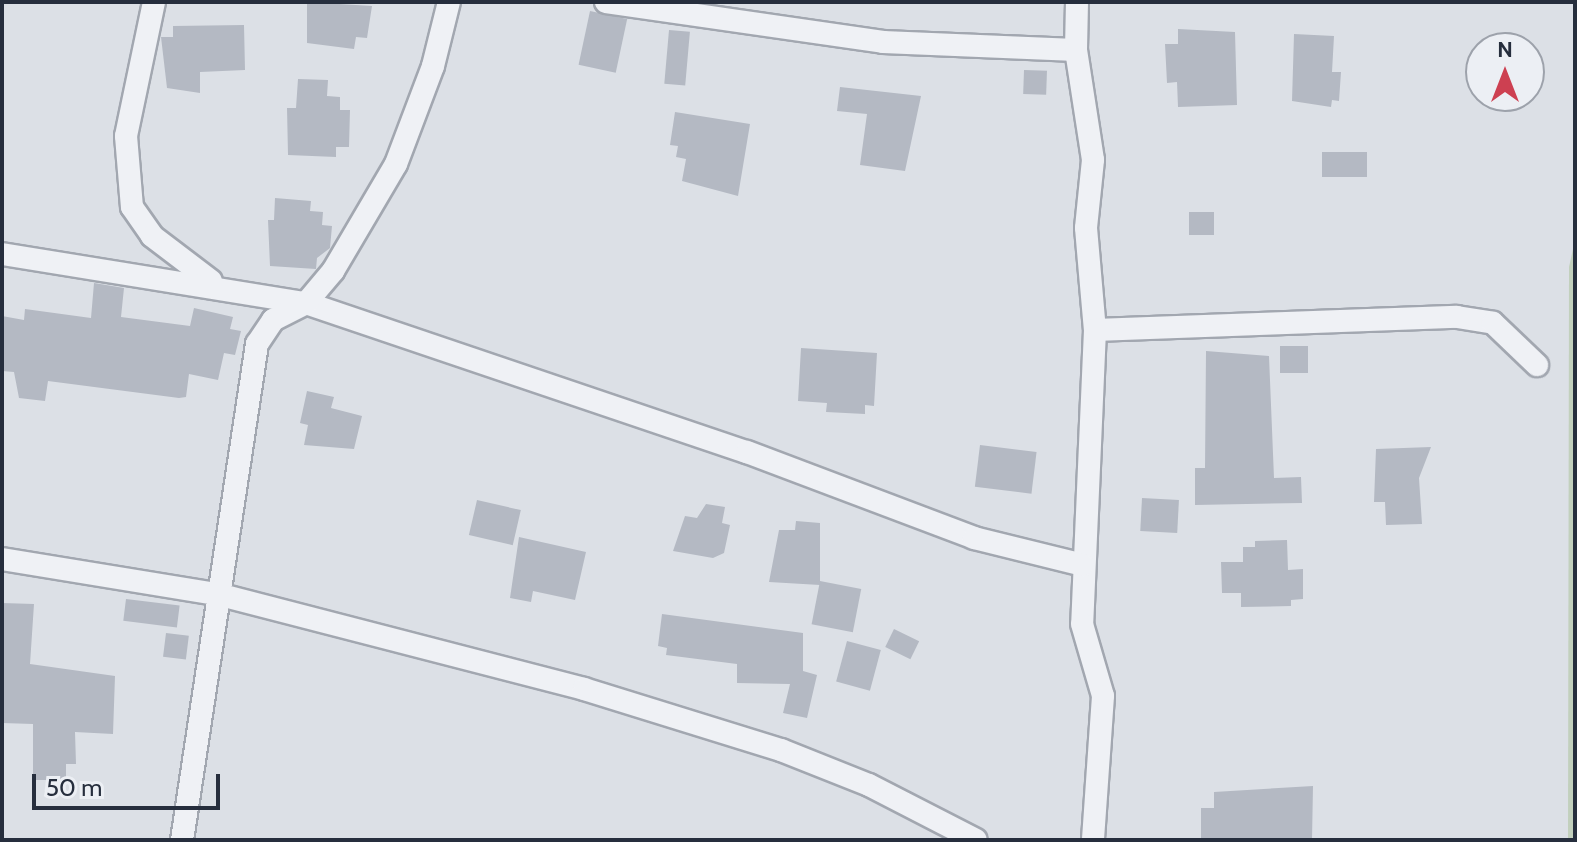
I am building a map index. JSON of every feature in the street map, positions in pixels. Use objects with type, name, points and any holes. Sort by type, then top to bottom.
[{"type":"street","points":[[154,2],[126,136],[132,207],[152,236],[221,287]]},
{"type":"street","points":[[182,840],[257,344],[273,320],[306,303],[333,271],[396,164],[433,66],[449,2]]},
{"type":"street","points":[[606,2],[883,42],[1076,50]]},
{"type":"street","points":[[1077,2],[1076,50],[1093,160],[1086,228],[1095,330],[1082,624],[1103,696],[1093,840]]},
{"type":"street","points":[[2,254],[306,303],[747,452],[974,538],[1083,565]]},
{"type":"street","points":[[1095,330],[1457,317],[1493,323],[1537,365]]},
{"type":"street","points":[[2,559],[221,595],[712,727],[869,785],[976,840]]},
{"type":"green space","points":[[1575,240],[1575,840],[1568,840],[1569,267]]},
{"type":"building","points":[[307,2],[372,6],[367,38],[356,37],[354,49],[307,43]]},
{"type":"building","points":[[590,11],[627,19],[616,73],[579,65]]},
{"type":"building","points":[[244,25],[245,70],[200,72],[200,93],[167,88],[161,37],[173,37],[173,26]]},
{"type":"building","points":[[1178,29],[1235,32],[1237,105],[1178,107],[1177,82],[1167,83],[1165,44],[1178,44]]},
{"type":"building","points":[[669,30],[690,32],[685,86],[664,84]]},
{"type":"building","points":[[1294,34],[1334,36],[1332,72],[1341,72],[1339,101],[1332,100],[1331,107],[1292,101]]},
{"type":"building","points":[[1024,70],[1047,71],[1046,95],[1023,94]]},
{"type":"building","points":[[298,79],[328,80],[327,96],[340,97],[340,110],[350,110],[349,147],[336,147],[336,157],[288,155],[287,108],[296,108]]},
{"type":"building","points":[[840,87],[921,96],[905,171],[860,165],[867,114],[837,111]]},
{"type":"building","points":[[675,112],[750,124],[738,196],[682,181],[686,159],[676,157],[678,146],[670,145]]},
{"type":"building","points":[[1322,152],[1367,152],[1367,177],[1322,177]]},
{"type":"building","points":[[275,198],[311,201],[310,211],[323,212],[322,225],[332,226],[330,248],[317,258],[316,269],[270,266],[268,220],[274,220]]},
{"type":"building","points":[[1189,212],[1214,212],[1214,235],[1189,235]]},
{"type":"building","points":[[94,283],[124,288],[121,317],[190,326],[194,308],[233,317],[230,329],[241,331],[235,355],[224,353],[218,380],[189,374],[186,397],[48,381],[45,401],[19,398],[14,372],[2,371],[2,316],[24,320],[25,309],[91,318]]},
{"type":"building","points":[[1280,346],[1308,346],[1308,373],[1280,373]]},
{"type":"building","points":[[801,348],[877,353],[874,406],[865,405],[865,414],[826,412],[827,403],[798,401]]},
{"type":"building","points":[[1206,351],[1269,356],[1274,478],[1301,477],[1302,503],[1195,505],[1195,468],[1205,468]]},
{"type":"building","points":[[307,391],[334,397],[331,408],[362,416],[354,449],[304,445],[308,425],[300,423]]},
{"type":"building","points":[[980,445],[1037,452],[1031,494],[975,487]]},
{"type":"building","points":[[1431,447],[1419,478],[1422,524],[1386,525],[1385,502],[1374,502],[1376,449]]},
{"type":"building","points":[[1142,498],[1179,500],[1177,533],[1140,531]]},
{"type":"building","points":[[477,500],[521,510],[513,545],[469,535]]},
{"type":"building","points":[[706,504],[725,507],[722,523],[730,525],[724,553],[713,558],[673,551],[685,516],[697,518]]},
{"type":"building","points":[[796,521],[820,523],[820,585],[769,582],[779,530],[795,530]]},
{"type":"building","points":[[519,537],[586,552],[575,600],[533,591],[531,602],[510,598]]},
{"type":"building","points":[[1287,540],[1288,570],[1303,569],[1303,599],[1291,600],[1291,606],[1241,607],[1241,593],[1222,593],[1221,562],[1243,562],[1243,547],[1255,547],[1255,541]]},
{"type":"building","points":[[820,581],[861,589],[853,632],[812,624]]},
{"type":"building","points":[[126,599],[180,606],[177,627],[123,621]]},
{"type":"building","points":[[2,603],[34,604],[30,664],[115,676],[113,734],[75,732],[76,764],[66,764],[66,780],[33,780],[33,724],[2,723]]},
{"type":"building","points":[[662,614],[803,633],[803,671],[817,675],[807,718],[783,713],[790,684],[737,683],[737,664],[666,655],[667,648],[658,646]]},
{"type":"building","points":[[894,629],[919,641],[910,659],[885,647]]},
{"type":"building","points":[[166,633],[189,636],[186,660],[163,657]]},
{"type":"building","points":[[847,641],[881,650],[870,691],[836,682]]},
{"type":"building","points":[[1313,786],[1312,840],[1201,840],[1201,808],[1214,808],[1214,792]]}]
